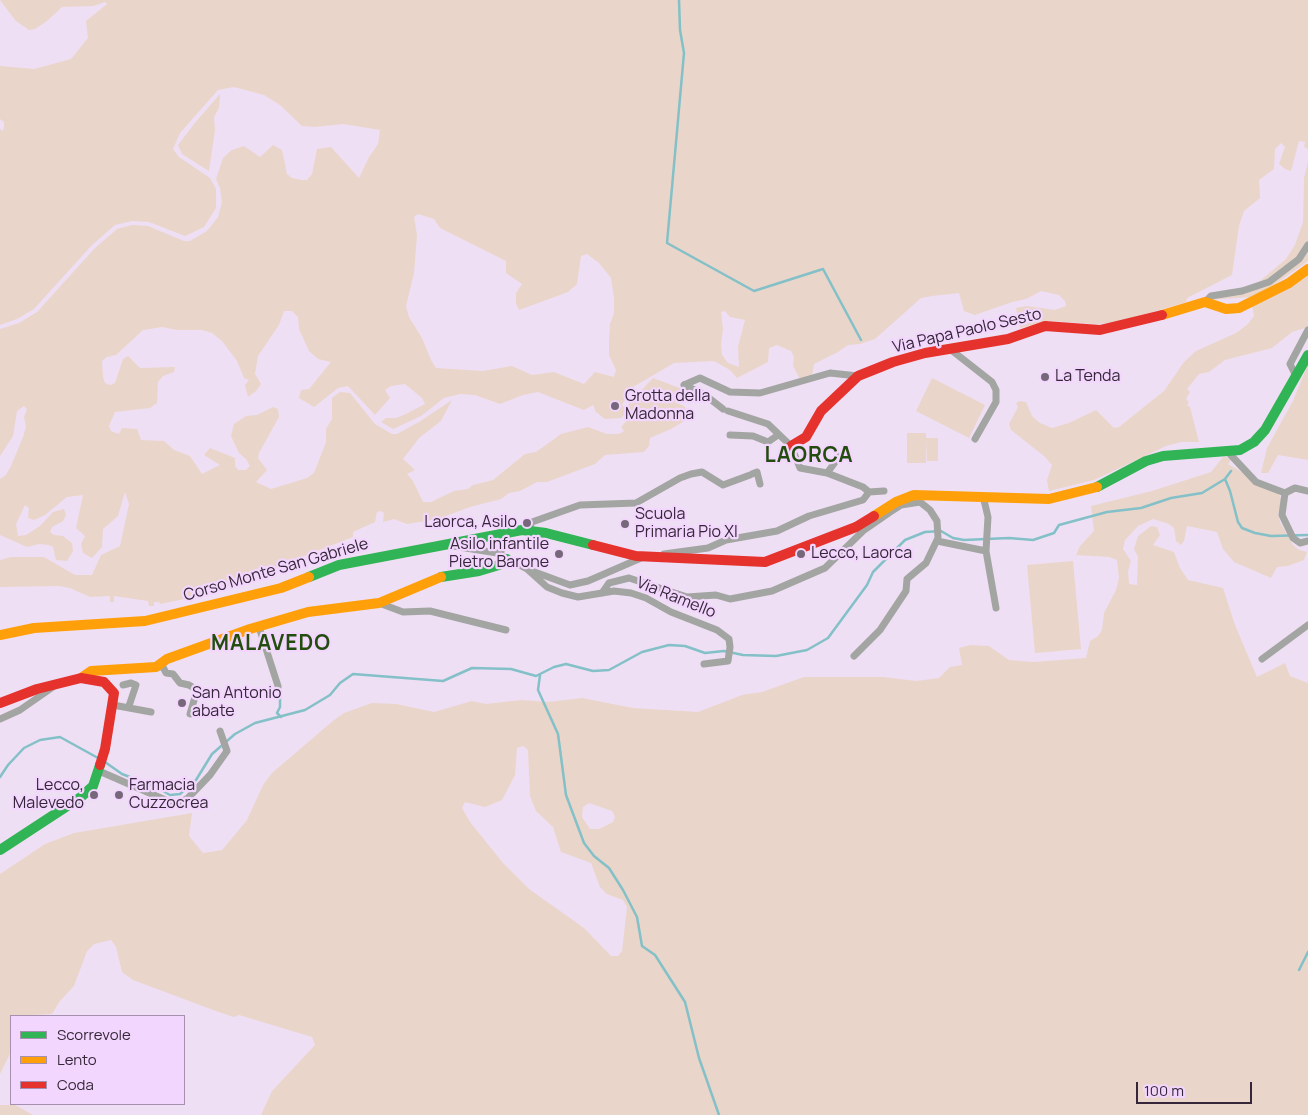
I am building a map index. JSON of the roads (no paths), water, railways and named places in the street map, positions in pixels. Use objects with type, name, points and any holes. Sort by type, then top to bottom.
[{"type":"main road","points":[[1205,302],[1226,309],[1239,308],[1289,282],[1308,269]]},
{"type":"main road","name":"Via Papa Paolo Sesto","points":[[858,376],[893,362],[950,349],[1008,339],[1045,326],[1100,330],[1205,302]]},
{"type":"main road","name":"Corso Monte San Gabriele","points":[[0,635],[34,628],[145,621],[271,591],[334,566],[443,544],[528,530],[645,557],[761,562],[850,530],[889,510],[903,498],[914,495],[982,496],[1034,500],[1056,498],[1091,490],[1159,457],[1245,448],[1260,437],[1308,355]]},
{"type":"main road","points":[[793,451],[806,437],[821,411],[858,376]]},
{"type":"main road","points":[[81,678],[91,671],[122,668],[134,670],[156,667],[167,659],[259,627],[308,612],[380,602],[447,574],[479,571],[500,565],[503,557]]},
{"type":"main road","points":[[0,703],[57,683],[81,678],[99,680],[108,684],[114,693],[106,749],[93,786],[86,793],[0,850]]},
{"type":"street","points":[[1205,302],[1211,296],[1242,291],[1269,282],[1299,259],[1308,245]]},
{"type":"street","points":[[1296,376],[1290,364],[1308,330]]},
{"type":"street","points":[[950,349],[992,382],[996,390],[996,402],[975,439]]},
{"type":"street","points":[[858,376],[830,373],[760,393],[730,392],[700,378],[684,386],[705,394],[712,402],[725,410],[768,424],[793,451],[800,468],[827,473],[863,487],[869,492],[884,491]]},
{"type":"street","points":[[730,435],[753,436],[768,442],[778,435]]},
{"type":"street","points":[[1227,451],[1256,482],[1285,494]]},
{"type":"street","points":[[827,473],[839,457]]},
{"type":"street","points":[[528,530],[532,522],[580,505],[636,503],[680,478],[691,474],[702,472],[723,485],[753,474],[760,484]]},
{"type":"street","points":[[1285,494],[1295,488],[1308,491]]},
{"type":"street","points":[[527,569],[570,585],[588,581],[645,557],[708,548],[726,540],[777,531],[809,516],[863,500],[869,492]]},
{"type":"street","points":[[1285,494],[1282,515],[1292,538],[1300,543],[1308,541]]},
{"type":"street","points":[[982,496],[988,518],[985,542],[996,608]]},
{"type":"street","name":"Via Ramello","points":[[602,593],[609,583],[629,578],[687,597],[716,595],[730,599],[772,591],[825,568],[864,530],[889,510],[901,505],[920,502],[930,510],[937,521],[937,539]]},
{"type":"street","points":[[503,557],[509,532]]},
{"type":"street","points":[[854,656],[880,630],[906,591],[907,578],[926,563],[937,539],[986,551]]},
{"type":"street","name":"Via Ramello","points":[[443,544],[503,557],[527,569],[547,587],[562,593],[578,596],[614,591],[646,598],[671,612],[717,630],[730,643]]},
{"type":"street","points":[[380,602],[403,612],[430,611],[506,630]]},
{"type":"street","points":[[704,664],[728,661],[730,643],[727,633],[716,625]]},
{"type":"street","points":[[1262,658],[1308,625]]},
{"type":"street","points":[[259,627],[278,686]]},
{"type":"street","points":[[156,667],[163,667],[166,673],[173,674],[180,683],[189,685],[196,690],[190,714]]},
{"type":"street","points":[[129,706],[136,685],[127,684],[134,670]]},
{"type":"street","points":[[0,719],[20,710],[57,683]]},
{"type":"street","points":[[113,705],[129,706],[151,712]]},
{"type":"street","points":[[99,771],[170,802],[180,803],[188,798],[210,775],[227,751],[222,734]]},
{"type":"waterway","points":[[679,0],[680,30],[684,53],[667,243],[754,291],[823,269],[861,340]]},
{"type":"waterway","points":[[105,762],[122,774],[156,787],[170,795],[180,794],[196,780],[212,754],[235,734],[255,723],[305,710],[330,695],[340,683],[353,674],[443,681],[472,668],[511,669],[536,676],[554,667],[566,664],[593,671],[609,670],[642,652],[669,645],[685,646],[705,653],[724,651],[743,655],[776,656],[807,650],[828,638],[867,585],[873,572],[905,540],[925,532],[941,531],[953,538],[964,540],[1009,538],[1033,540],[1054,533],[1059,525],[1107,512],[1141,508],[1171,498],[1202,493],[1225,479],[1231,471]]},
{"type":"waterway","points":[[1225,479],[1238,522],[1242,528],[1271,536],[1308,535]]},
{"type":"waterway","points":[[540,675],[538,690],[558,734],[566,795],[584,843],[594,856],[609,868],[623,890],[637,917],[642,946],[655,955],[685,1002],[699,1058],[719,1115]]},
{"type":"waterway","points":[[280,687],[280,707],[277,713],[281,717]]},
{"type":"waterway","points":[[0,777],[24,748],[40,740],[60,737],[98,758]]},
{"type":"waterway","points":[[1299,970],[1308,952]]},
{"type":"place","name":"La Tenda","points":[[1045,377]]},
{"type":"place","name":"Grotta della Madonna","points":[[615,406]]},
{"type":"place","name":"Laorca, Asilo","points":[[527,523]]},
{"type":"place","name":"Scuola Primaria Pio XI","points":[[625,524]]},
{"type":"place","name":"Asilo infantile Pietro Barone","points":[[559,554]]},
{"type":"place","name":"Lecco, Laorca","points":[[801,554]]},
{"type":"place","name":"San Antonio abate","points":[[182,703]]},
{"type":"place","name":"Lecco, Malevedo","points":[[94,795]]},
{"type":"place","name":"Farmacia Cuzzocrea","points":[[119,795]]},
{"type":"district","name":"LAORCA","points":[[809,456]]},
{"type":"district","name":"MALAVEDO","points":[[271,644]]}]
